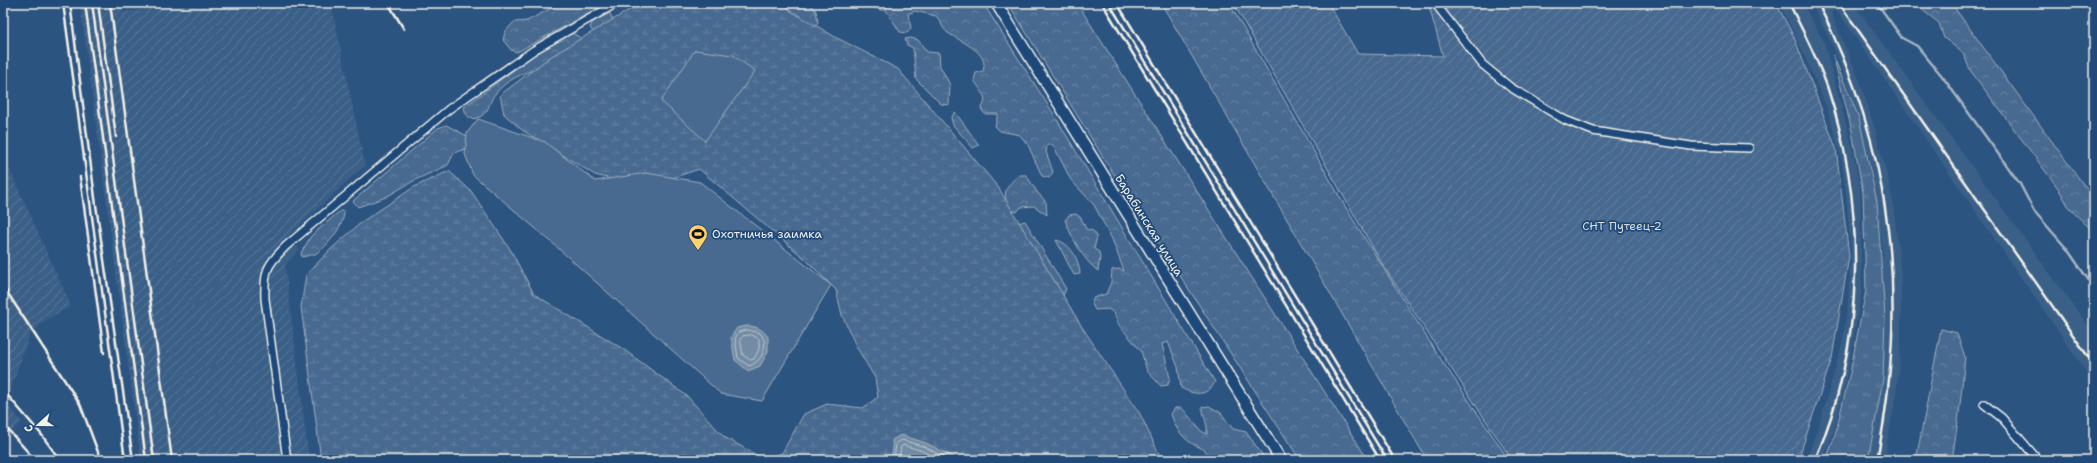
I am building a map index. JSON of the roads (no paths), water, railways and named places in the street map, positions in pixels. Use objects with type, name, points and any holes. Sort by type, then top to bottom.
[{"type":"main road","name":"Барабинская улица","points":[[996,3],[1281,460]]},
{"type":"street","points":[[286,460],[265,299],[264,280],[270,262],[291,241],[449,109],[534,50],[617,3]]},
{"type":"street","points":[[1435,3],[1482,64],[1510,87],[1565,120],[1593,130],[1683,145],[1749,148]]},
{"type":"street","points":[[1984,404],[2002,418],[2038,460]]},
{"type":"water","points":[[746,326],[759,328],[768,337],[768,352],[760,366],[748,371],[735,360],[731,337],[737,328]]},
{"type":"water","points":[[901,435],[926,443],[959,460],[890,460],[893,450],[892,440]]},
{"type":"waterway","points":[[1877,3],[1902,38],[1917,46],[1942,76],[2020,184],[2034,211],[2067,249],[2094,288]]},
{"type":"railway","points":[[63,3],[125,460]]},
{"type":"railway","points":[[70,3],[95,198],[133,460]]},
{"type":"railway","points":[[85,3],[146,460]]},
{"type":"railway","points":[[92,3],[154,460]]},
{"type":"railway","points":[[98,3],[116,137]]},
{"type":"railway","points":[[110,3],[172,460]]},
{"type":"railway","points":[[388,3],[404,29]]},
{"type":"railway","points":[[1102,3],[1380,460]]},
{"type":"railway","points":[[1109,3],[1387,460]]},
{"type":"railway","points":[[1117,3],[1395,460]]},
{"type":"railway","points":[[1789,3],[1815,56],[1828,89],[1841,135],[1849,181],[1854,228],[1855,276],[1851,323],[1844,370],[1832,415],[1815,460]]},
{"type":"railway","points":[[1818,3],[1843,58],[1863,114],[1878,170],[1888,226],[1892,283],[1892,341],[1887,400],[1877,460]]},
{"type":"railway","points":[[1839,3],[2094,365]]},
{"type":"railway","points":[[80,177],[104,353]]},
{"type":"railway","points":[[3,286],[80,404],[101,460]]},
{"type":"railway","points":[[3,390],[41,434],[60,460]]},
{"type":"railway","points":[[3,424],[35,460]]},
{"type":"place","name":"Охотничья заимка","points":[[698,251]]},
{"type":"park label","name":"СНТ Путеец-2","points":[[1622,226]]}]
